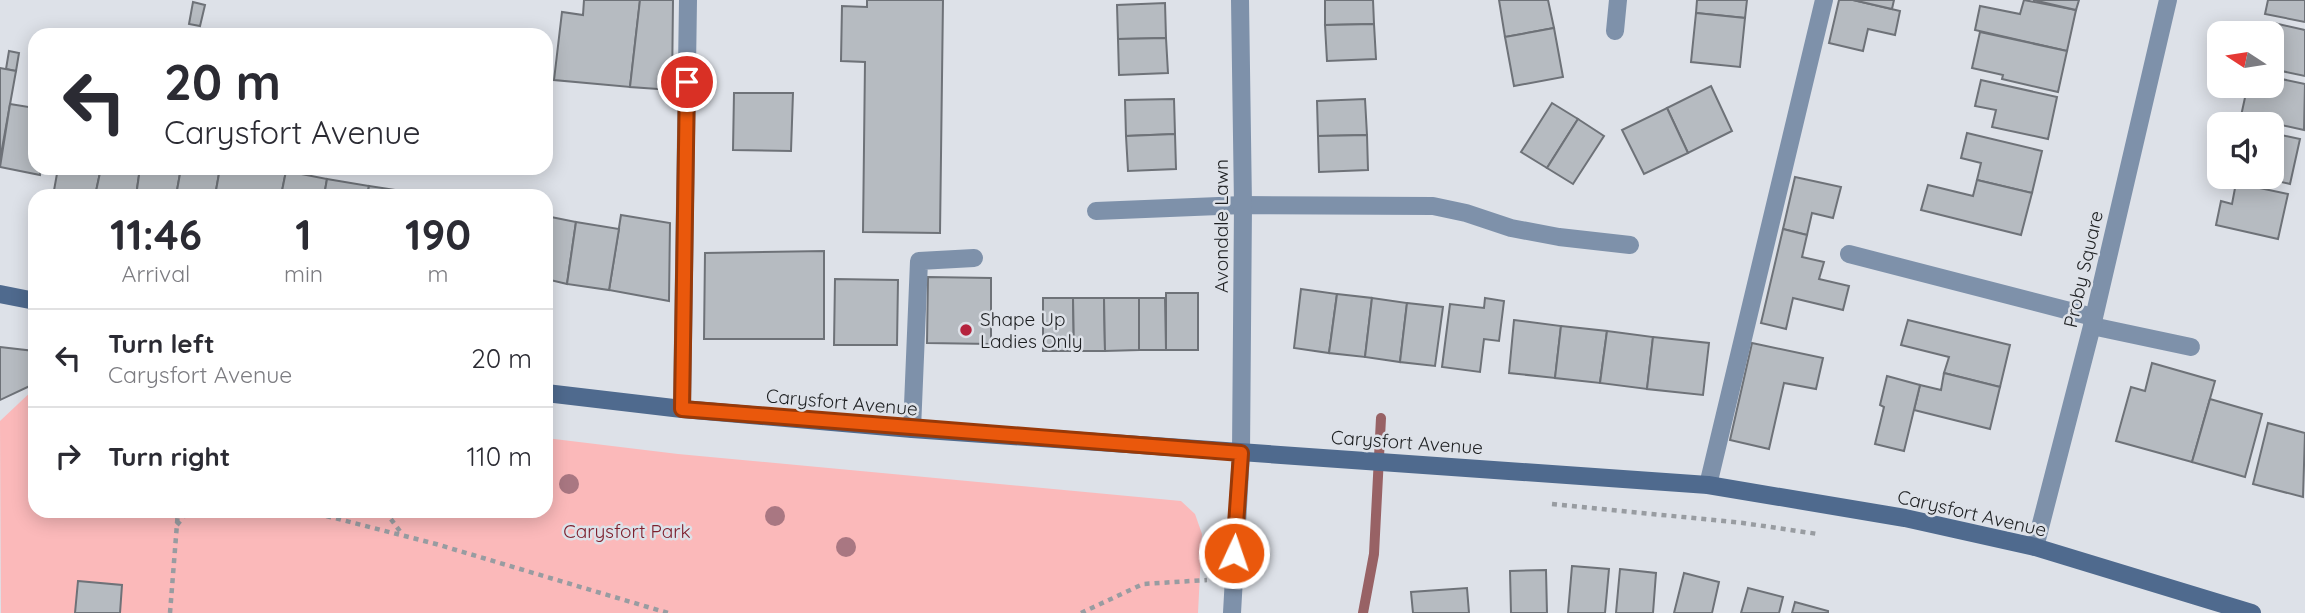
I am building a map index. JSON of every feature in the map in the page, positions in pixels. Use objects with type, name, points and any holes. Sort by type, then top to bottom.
[{"type":"main road","points":[[0,294],[28,300]]},
{"type":"main road","name":"Carysfort Avenue","points":[[553,394],[682,409],[912,429],[1708,485],[1905,518],[2035,547],[2252,613]]},
{"type":"street","points":[[682,409],[688,0]]},
{"type":"street","name":"Avondale Lawn","points":[[1240,0],[1243,205],[1241,453]]},
{"type":"street","points":[[1615,31],[1618,0]]},
{"type":"street","points":[[1708,485],[1824,0]]},
{"type":"street","name":"Proby Square","points":[[2035,547],[2093,322],[2168,0]]},
{"type":"street","points":[[1097,211],[1243,205],[1433,206],[1466,213],[1511,228],[1559,237],[1630,245]]},
{"type":"street","points":[[1849,254],[2191,348]]},
{"type":"street","points":[[912,429],[919,261],[974,258]]},
{"type":"street","points":[[1232,613],[1241,453]]},
{"type":"path","points":[[1550,504],[1743,523],[1821,534]]},
{"type":"path","points":[[170,613],[178,518]]},
{"type":"path","points":[[177,526],[183,518]]},
{"type":"path","points":[[335,518],[668,613]]},
{"type":"path","points":[[390,518],[402,535]]},
{"type":"path","points":[[1082,613],[1143,584],[1233,578]]},
{"type":"green space","name":"Carysfort Park","points":[[28,395],[28,518],[553,518],[553,439],[678,454],[1181,501],[1195,514],[1202,534],[1198,613],[1,613],[0,421]]},
{"type":"building","points":[[584,0],[640,0],[630,87],[554,80],[562,12],[583,15]]},
{"type":"building","points":[[640,0],[673,0],[672,90],[630,87]]},
{"type":"building","points":[[867,0],[943,0],[940,233],[863,232],[865,62],[841,61],[842,6],[867,7]]},
{"type":"building","points":[[1325,0],[1373,0],[1374,24],[1325,25]]},
{"type":"building","points":[[1499,0],[1548,0],[1554,28],[1505,37]]},
{"type":"building","points":[[1697,0],[1747,0],[1745,18],[1696,13]]},
{"type":"building","points":[[1839,0],[1853,0],[1900,11],[1895,35],[1868,29],[1863,51],[1829,43]]},
{"type":"building","points":[[1853,0],[1894,0],[1892,9]]},
{"type":"building","points":[[2024,0],[2076,10],[2067,51],[1975,30],[1980,6],[2020,14]]},
{"type":"building","points":[[2033,0],[2079,0],[2076,10]]},
{"type":"building","points":[[2268,0],[2305,0],[2305,22],[2265,14]]},
{"type":"building","points":[[193,2],[205,5],[200,26],[189,24]]},
{"type":"building","points":[[1165,3],[1166,38],[1118,39],[1117,5]]},
{"type":"building","points":[[1696,13],[1745,18],[1740,67],[1691,62]]},
{"type":"building","points":[[1374,24],[1376,59],[1327,61],[1325,25]]},
{"type":"building","points":[[2284,25],[2305,30],[2305,76],[2284,72]]},
{"type":"building","points":[[1554,28],[1563,77],[1514,86],[1505,37]]},
{"type":"building","points":[[1980,32],[2067,51],[2058,92],[2002,79],[2003,75],[1972,68]]},
{"type":"building","points":[[1166,38],[1168,73],[1119,75],[1118,39]]},
{"type":"building","points":[[9,51],[19,53],[16,71],[6,69]]},
{"type":"building","points":[[0,68],[16,71],[0,160]]},
{"type":"building","points":[[1981,80],[2057,97],[2048,139],[1992,127],[1996,110],[1975,106]]},
{"type":"building","points":[[2284,80],[2305,84],[2304,130],[2284,126],[2284,112],[2242,112],[2245,98],[2284,98]]},
{"type":"building","points":[[1711,86],[1732,131],[1688,153],[1667,108]]},
{"type":"building","points":[[734,93],[793,93],[791,151],[733,150]]},
{"type":"building","points":[[1174,99],[1175,134],[1126,136],[1125,100]]},
{"type":"building","points":[[1365,99],[1367,135],[1318,136],[1317,101]]},
{"type":"building","points":[[1552,103],[1578,119],[1547,168],[1521,152]]},
{"type":"building","points":[[10,104],[28,107],[28,173],[0,167]]},
{"type":"building","points":[[1667,108],[1688,153],[1644,174],[1622,130]]},
{"type":"building","points":[[1578,119],[1604,136],[1573,184],[1547,168]]},
{"type":"building","points":[[1967,133],[2042,151],[2032,193],[1977,180],[1981,163],[1961,158]]},
{"type":"building","points":[[1175,134],[1176,169],[1128,171],[1126,136]]},
{"type":"building","points":[[1367,135],[1368,170],[1319,172],[1318,136]]},
{"type":"building","points":[[2284,136],[2300,139],[2290,184],[2284,183]]},
{"type":"building","points":[[57,175],[100,175],[96,189],[54,189]]},
{"type":"building","points":[[100,175],[139,175],[137,189],[96,189]]},
{"type":"building","points":[[139,175],[180,175],[177,189],[137,189]]},
{"type":"building","points":[[180,175],[219,175],[216,189],[177,189]]},
{"type":"building","points":[[219,175],[285,175],[282,189],[216,189]]},
{"type":"building","points":[[285,175],[327,179],[325,189],[282,189]]},
{"type":"building","points":[[1795,177],[1841,187],[1833,218],[1812,213],[1807,235],[1783,229]]},
{"type":"building","points":[[327,179],[369,186],[368,189],[325,189]]},
{"type":"building","points":[[1977,180],[2032,193],[2021,235],[1921,210],[1928,185],[1973,196]]},
{"type":"building","points":[[369,186],[389,189],[368,189]]},
{"type":"building","points":[[2235,189],[2264,189],[2288,194],[2278,239],[2216,225],[2221,201],[2232,204]]},
{"type":"building","points":[[621,215],[670,223],[669,301],[609,290]]},
{"type":"building","points":[[553,217],[576,222],[567,284],[553,281]]},
{"type":"building","points":[[576,222],[619,229],[609,290],[567,284]]},
{"type":"building","points":[[1783,229],[1807,235],[1802,257],[1824,262],[1819,279],[1849,286],[1843,310],[1793,298],[1786,329],[1761,323]]},
{"type":"building","points":[[824,251],[824,339],[704,339],[705,253]]},
{"type":"building","points":[[928,277],[991,278],[991,344],[927,343]]},
{"type":"building","points":[[835,279],[898,280],[897,345],[834,345]]},
{"type":"building","points":[[1301,289],[1337,294],[1329,353],[1294,348]]},
{"type":"building","points":[[1166,293],[1198,293],[1198,350],[1166,350]]},
{"type":"building","points":[[1337,294],[1372,298],[1365,357],[1329,353]]},
{"type":"building","points":[[1043,298],[1073,298],[1074,351],[1043,351]]},
{"type":"building","points":[[1073,298],[1104,298],[1105,351],[1074,351]]},
{"type":"building","points":[[1104,298],[1139,298],[1139,350],[1105,351]]},
{"type":"building","points":[[1139,298],[1165,298],[1166,350],[1139,350]]},
{"type":"building","points":[[1372,298],[1407,303],[1400,362],[1365,357]]},
{"type":"building","points":[[1485,298],[1504,301],[1499,341],[1484,339],[1480,372],[1442,367],[1450,304],[1484,308]]},
{"type":"building","points":[[1407,303],[1443,307],[1435,366],[1400,362]]},
{"type":"building","points":[[1514,320],[1561,326],[1555,378],[1509,373]]},
{"type":"building","points":[[1908,320],[2010,345],[2000,387],[1944,373],[1949,357],[1901,345]]},
{"type":"building","points":[[1561,326],[1607,331],[1600,383],[1555,378]]},
{"type":"building","points":[[1607,331],[1653,337],[1647,389],[1600,383]]},
{"type":"building","points":[[1653,337],[1709,343],[1703,395],[1647,389]]},
{"type":"building","points":[[1752,343],[1823,358],[1816,389],[1784,383],[1769,449],[1730,440]]},
{"type":"building","points":[[0,347],[28,350],[28,387],[0,400]]},
{"type":"building","points":[[2152,363],[2215,381],[2192,462],[2116,441],[2131,387],[2145,391]]},
{"type":"building","points":[[1944,373],[2000,387],[1990,429],[1914,410],[1920,385],[1941,390]]},
{"type":"building","points":[[1887,376],[1920,385],[1904,451],[1875,444],[1884,407],[1880,405]]},
{"type":"building","points":[[2210,399],[2262,414],[2245,477],[2192,462]]},
{"type":"building","points":[[2268,423],[2305,433],[2303,497],[2253,484]]},
{"type":"building","points":[[1572,566],[1609,569],[1605,613],[1568,613]]},
{"type":"building","points":[[1620,569],[1656,573],[1653,613],[1616,613]]},
{"type":"building","points":[[1546,570],[1547,613],[1511,613],[1510,571]]},
{"type":"building","points":[[1684,573],[1719,582],[1712,613],[1674,613]]},
{"type":"building","points":[[78,581],[122,585],[120,613],[75,613]]},
{"type":"building","points":[[1467,588],[1469,613],[1413,613],[1411,592]]},
{"type":"building","points":[[1748,588],[1783,597],[1779,613],[1741,613]]},
{"type":"building","points":[[1795,602],[1828,611],[1828,613],[1792,613]]},
{"type":"waterway","points":[[1363,613],[1374,554],[1381,418]]},
{"type":"place","name":"Shape Up Ladies Only","points":[[966,330]]},
{"type":"route","points":[[687,82],[682,409],[1241,453],[1234,553]]}]
